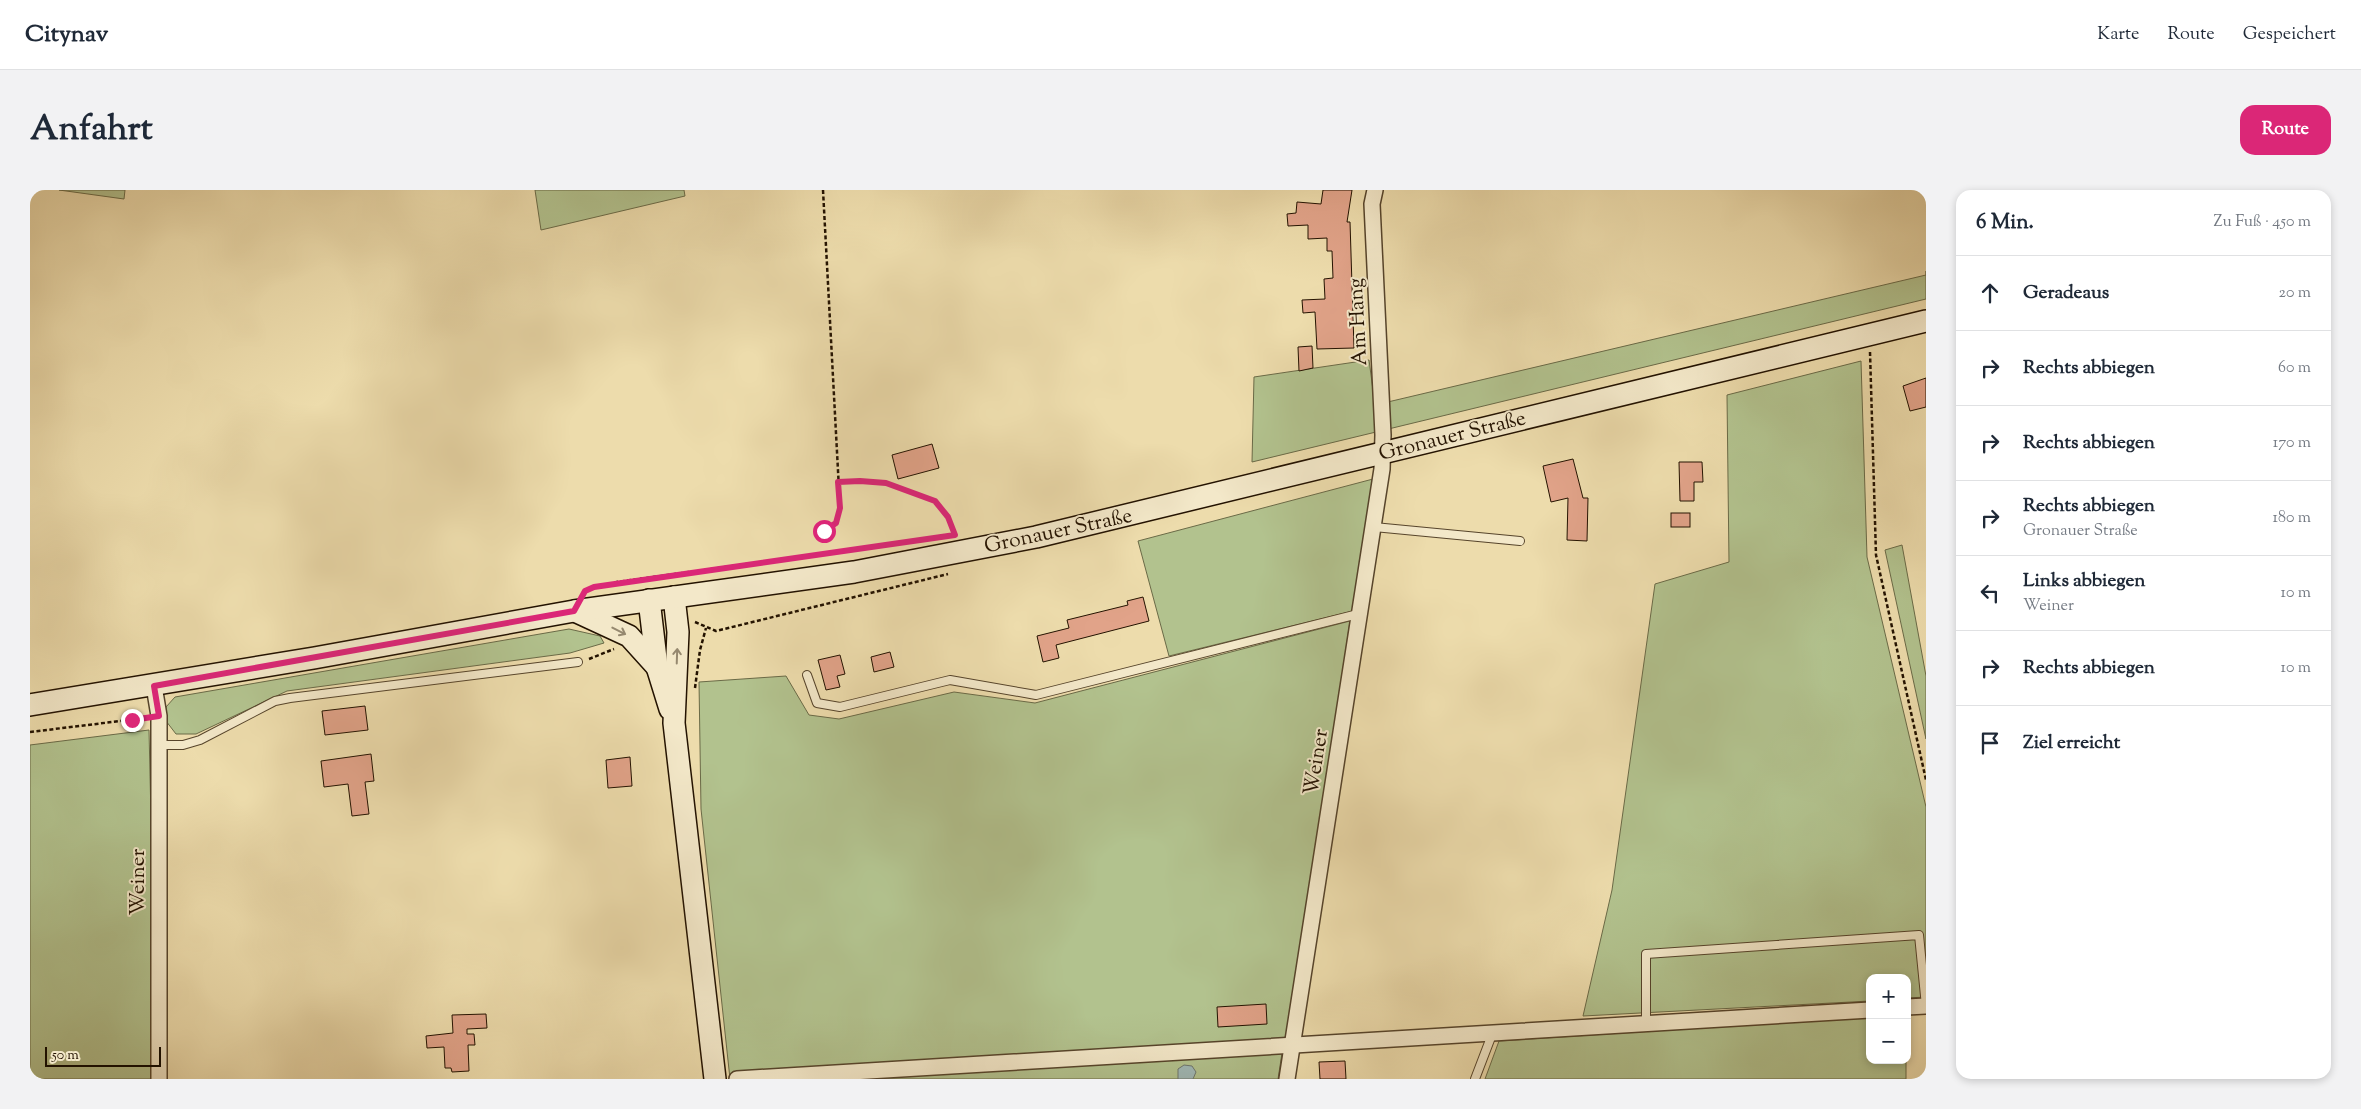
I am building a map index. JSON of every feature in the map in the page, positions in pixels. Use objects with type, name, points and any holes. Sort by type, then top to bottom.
[{"type":"main road","name":"Gronauer Straße","points":[[30,705],[154,686],[574,611],[854,572],[1036,537],[1926,322]]},
{"type":"main road","points":[[674,597],[678,632],[674,723],[715,1079]]},
{"type":"main road","points":[[649,600],[657,668],[674,723]]},
{"type":"main road","points":[[574,611],[629,636],[657,668]]},
{"type":"street","name":"Am Hang","points":[[1375,190],[1372,204],[1383,452]]},
{"type":"street","name":"Weiner","points":[[1287,1079],[1294,1044],[1358,614],[1374,527],[1383,452]]},
{"type":"street","name":"Weiner","points":[[154,686],[159,716],[159,1079]]},
{"type":"street","points":[[1911,1007],[1926,1006]]},
{"type":"street","points":[[737,1079],[1866,1010]]},
{"type":"lane","points":[[1374,527],[1520,541]]},
{"type":"lane","points":[[807,675],[817,703],[840,707],[950,680],[1036,695],[1358,614]]},
{"type":"lane","points":[[158,744],[183,745],[200,740],[275,701],[290,698],[578,662]]},
{"type":"lane","points":[[1646,1023],[1646,954],[1919,935],[1926,1006]]},
{"type":"lane","points":[[1474,1079],[1493,1032]]},
{"type":"path","points":[[823,190],[840,508],[836,523],[824,531]]},
{"type":"path","points":[[1869,335],[1876,555],[1926,780]]},
{"type":"path","points":[[838,482],[886,483],[935,501],[948,517],[955,535]]},
{"type":"path","points":[[947,536],[964,533]]},
{"type":"path","points":[[574,611],[585,591],[594,587],[893,544]]},
{"type":"path","points":[[30,732],[159,716]]},
{"type":"green space","points":[[59,190],[125,190],[124,199]]},
{"type":"green space","points":[[535,190],[684,190],[685,196],[541,230]]},
{"type":"green space","points":[[1926,275],[1926,299],[1252,462],[1254,377],[1369,360],[1375,405]]},
{"type":"green space","points":[[1861,361],[1867,557],[1926,807],[1926,997],[1911,998],[1911,974],[1866,974],[1866,1001],[1583,1016],[1612,890],[1655,584],[1729,562],[1727,395]]},
{"type":"green space","points":[[1373,479],[1353,611],[1169,656],[1138,541]]},
{"type":"green space","points":[[1902,545],[1926,676],[1926,739],[1885,550]]},
{"type":"green space","points":[[1350,621],[1290,1038],[730,1079],[701,809],[699,682],[786,676],[809,715],[839,719],[954,692],[1035,703]]},
{"type":"green space","points":[[569,629],[600,636],[604,643],[570,653],[287,691],[196,734],[176,734],[166,721],[166,707],[175,697]]},
{"type":"green space","points":[[149,730],[157,1079],[38,1079],[30,1077],[30,745]]},
{"type":"green space","points":[[1866,1017],[1866,1064],[1906,1064],[1906,1079],[1485,1079],[1499,1041]]},
{"type":"green space","points":[[1282,1053],[1278,1079],[828,1079]]},
{"type":"water","points":[[1184,1065],[1192,1066],[1196,1072],[1193,1079],[1178,1079],[1178,1069]]},
{"type":"building","points":[[1323,190],[1352,190],[1347,222],[1350,222],[1354,348],[1317,349],[1315,312],[1303,313],[1302,300],[1325,299],[1324,279],[1333,278],[1332,251],[1327,251],[1327,238],[1308,239],[1308,225],[1288,226],[1287,214],[1296,213],[1297,202],[1321,204]]},
{"type":"building","points":[[1312,346],[1313,368],[1299,371],[1298,347]]},
{"type":"building","points":[[1926,378],[1926,407],[1910,411],[1903,386]]},
{"type":"building","points":[[932,444],[939,468],[898,479],[892,455]]},
{"type":"building","points":[[1573,459],[1583,498],[1588,498],[1587,541],[1567,540],[1568,498],[1551,502],[1543,466]]},
{"type":"building","points":[[1679,462],[1702,462],[1703,482],[1694,482],[1694,501],[1680,501]]},
{"type":"building","points":[[1671,513],[1690,513],[1690,527],[1671,527]]},
{"type":"building","points":[[1143,597],[1149,621],[1056,645],[1059,658],[1043,662],[1037,636],[1069,628],[1067,620],[1128,605],[1127,601]]},
{"type":"building","points":[[890,652],[894,667],[874,672],[871,657]]},
{"type":"building","points":[[840,655],[845,674],[837,676],[840,687],[826,690],[818,660]]},
{"type":"building","points":[[365,706],[368,730],[325,735],[322,711]]},
{"type":"building","points":[[371,754],[374,781],[365,782],[369,814],[352,816],[348,784],[324,787],[321,761]]},
{"type":"building","points":[[630,757],[632,786],[608,788],[606,760]]},
{"type":"building","points":[[1266,1004],[1267,1024],[1218,1027],[1217,1007]]},
{"type":"building","points":[[486,1014],[487,1028],[467,1029],[467,1034],[474,1034],[475,1045],[468,1045],[469,1071],[452,1072],[451,1068],[445,1068],[444,1047],[427,1048],[426,1036],[453,1033],[452,1015]]},
{"type":"building","points":[[1345,1061],[1346,1079],[1320,1079],[1319,1062]]},
{"type":"route","points":[[132,720],[159,716],[154,686],[574,611],[585,591],[594,587],[617,582],[795,560],[955,535],[948,517],[935,501],[886,483],[860,481],[838,482],[840,508],[836,523],[824,531]]}]
